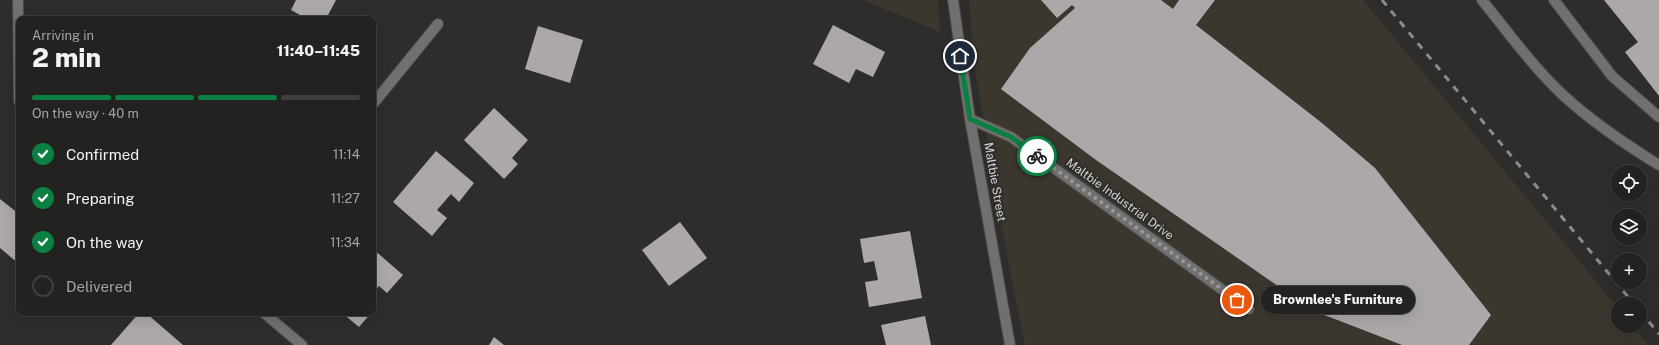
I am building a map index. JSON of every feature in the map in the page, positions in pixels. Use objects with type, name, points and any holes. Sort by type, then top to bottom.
[{"type":"street","points":[[18,0],[18,16]]},
{"type":"street","name":"Maltbie Street","points":[[953,0],[970,119],[1010,345]]},
{"type":"street","points":[[1482,0],[1523,51],[1563,95],[1659,165]]},
{"type":"street","points":[[1554,0],[1612,76],[1659,117]]},
{"type":"street","points":[[376,100],[438,24]]},
{"type":"street","name":"Maltbie Industrial Drive","points":[[970,119],[1011,137],[1249,309]]},
{"type":"street","points":[[268,316],[302,345]]},
{"type":"shaded area","points":[[863,0],[938,0],[940,32]]},
{"type":"shaded area","points":[[969,0],[1363,0],[1611,300],[1611,333],[1639,333],[1649,345],[1025,345],[997,204],[973,55]]},
{"type":"building","points":[[296,0],[336,0],[328,16],[302,16],[291,10]]},
{"type":"building","points":[[1041,0],[1161,0],[1173,9],[1179,0],[1215,0],[1196,25],[1322,123],[1375,168],[1491,315],[1469,345],[1402,345],[1314,311],[1096,160],[1001,89],[1030,48],[1075,8],[1072,5],[1057,18]]},
{"type":"building","points":[[1604,0],[1659,0],[1659,96],[1625,52],[1638,42]]},
{"type":"building","points":[[833,25],[885,52],[873,77],[856,69],[849,83],[813,64]]},
{"type":"building","points":[[538,26],[583,40],[570,83],[525,69]]},
{"type":"building","points":[[494,108],[528,140],[512,158],[518,164],[504,179],[464,140]]},
{"type":"building","points":[[436,151],[474,183],[459,202],[451,194],[437,210],[447,218],[432,236],[393,202]]},
{"type":"building","points":[[0,199],[16,212],[16,261],[0,248]]},
{"type":"building","points":[[680,222],[707,258],[669,286],[642,250]]},
{"type":"building","points":[[910,231],[922,298],[869,307],[865,282],[878,280],[874,261],[864,263],[860,239]]},
{"type":"building","points":[[376,252],[403,275],[387,293],[379,286],[376,290]]},
{"type":"building","points":[[136,316],[149,316],[183,345],[111,345]]},
{"type":"building","points":[[346,316],[368,316],[359,327]]},
{"type":"building","points":[[925,316],[931,345],[886,345],[881,325]]},
{"type":"building","points":[[494,337],[504,345],[489,345]]},
{"type":"railway","points":[[1382,0],[1628,297]]},
{"type":"railway","points":[[1647,319],[1659,334]]},
{"type":"way so far","points":[[1037,156],[1237,300]]},
{"type":"place","name":"Brownlee's Furniture","points":[[1237,300]]},
{"type":"route","points":[[960,56],[970,119],[1011,137],[1037,156]]}]
